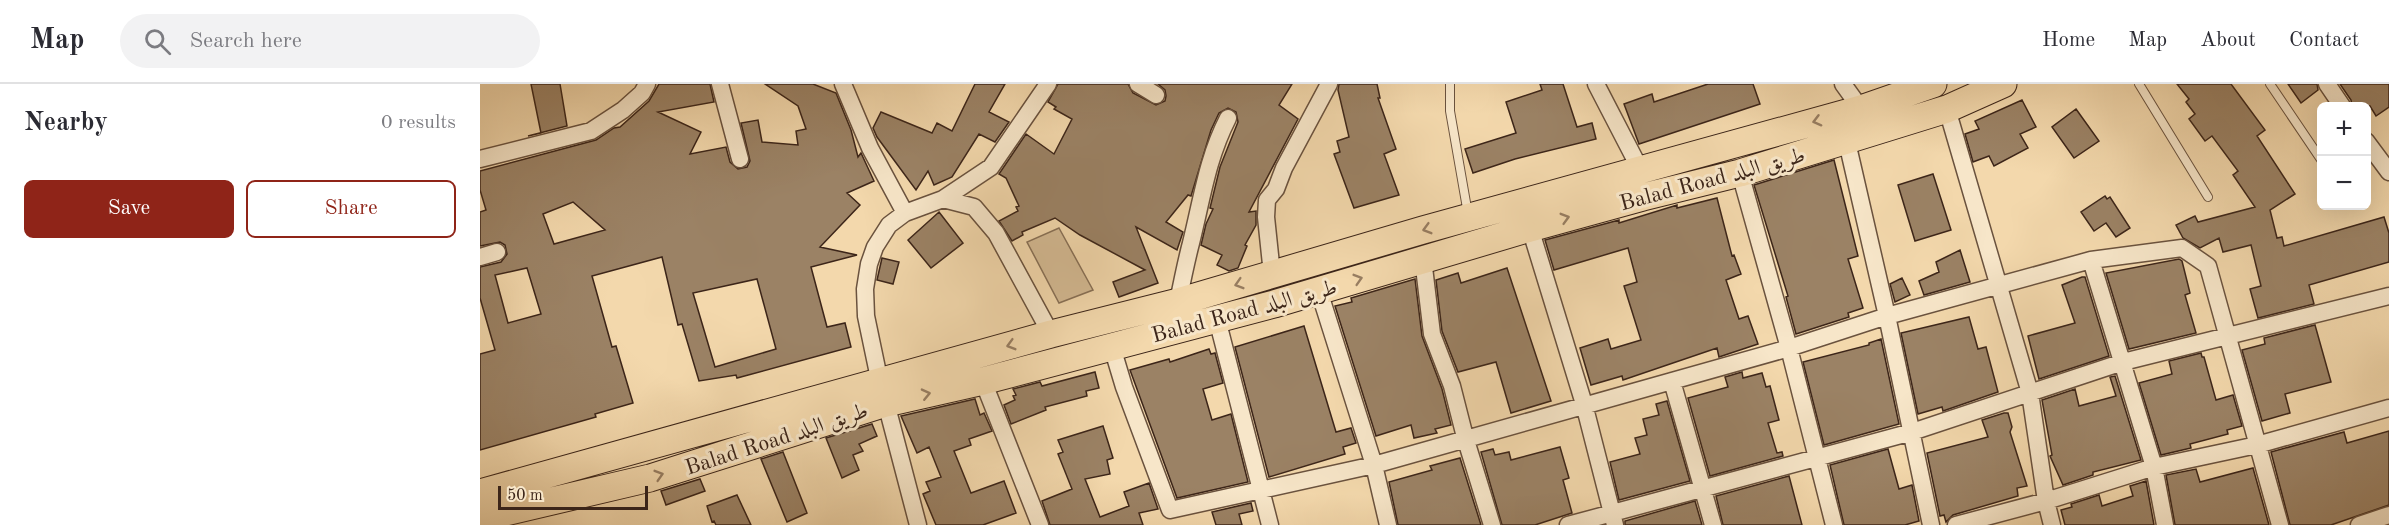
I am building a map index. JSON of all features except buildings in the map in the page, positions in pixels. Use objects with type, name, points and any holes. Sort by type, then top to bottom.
[{"type":"highway","name":"Balad Road طريق البلد","points":[[480,518],[650,478],[1051,334],[1179,302],[1469,217],[1861,109],[1933,84]]},
{"type":"highway","name":"Balad Road طريق البلد","points":[[480,493],[883,393],[983,381],[1217,319],[1530,228],[1740,173],[1847,142],[1947,109],[2003,84]]},
{"type":"street","points":[[480,159],[591,131],[622,110],[642,93],[647,84]]},
{"type":"street","points":[[720,84],[740,159]]},
{"type":"street","points":[[843,84],[870,148],[905,213]]},
{"type":"street","points":[[918,525],[883,393],[866,316],[865,289],[869,264],[875,247],[889,225],[905,213],[943,199],[991,167],[1048,84]]},
{"type":"street","points":[[1138,84],[1156,95]]},
{"type":"street","points":[[1272,274],[1266,216],[1267,200],[1276,189],[1284,168],[1329,84]]},
{"type":"street","points":[[1596,84],[1640,169]]},
{"type":"street","points":[[1843,84],[1861,109]]},
{"type":"street","points":[[2327,84],[2339,102]]},
{"type":"street","points":[[1947,109],[2030,393],[2046,501],[2052,525]]},
{"type":"street","points":[[1179,302],[1186,258],[1202,190],[1215,142],[1228,118]]},
{"type":"street","points":[[1847,142],[1931,525]]},
{"type":"street","points":[[2371,147],[2389,172]]},
{"type":"street","points":[[1740,173],[1789,348],[1834,525]]},
{"type":"street","points":[[943,199],[974,207],[996,233],[1051,334]]},
{"type":"street","points":[[1530,228],[1584,404],[1614,519]]},
{"type":"street","points":[[1112,346],[1170,518],[1262,491],[1374,465],[1465,437],[1789,348],[1887,316],[2091,260],[2182,248],[2208,266],[2280,525]]},
{"type":"street","points":[[480,257],[496,252]]},
{"type":"street","points":[[1424,259],[1432,334],[1452,386],[1492,525]]},
{"type":"street","points":[[2091,260],[2154,467],[2166,525]]},
{"type":"street","points":[[1319,291],[1374,465],[1388,525]]},
{"type":"street","points":[[1568,525],[1614,519],[1702,488],[1912,432],[2123,362],[2389,296]]},
{"type":"street","points":[[1217,319],[1270,525]]},
{"type":"street","points":[[983,381],[1040,525]]},
{"type":"street","points":[[1672,381],[1713,525]]},
{"type":"street","points":[[1956,525],[2046,501],[2154,467],[2257,445],[2389,408]]},
{"type":"street","points":[[2359,525],[2389,515]]},
{"type":"lane","points":[[1450,84],[1450,111],[1469,217]]},
{"type":"lane","points":[[2139,84],[2208,197]]},
{"type":"lane","points":[[2270,84],[2319,156]]},
{"type":"shaded area","points":[[1059,228],[1093,290],[1059,303],[1027,242]]}]
